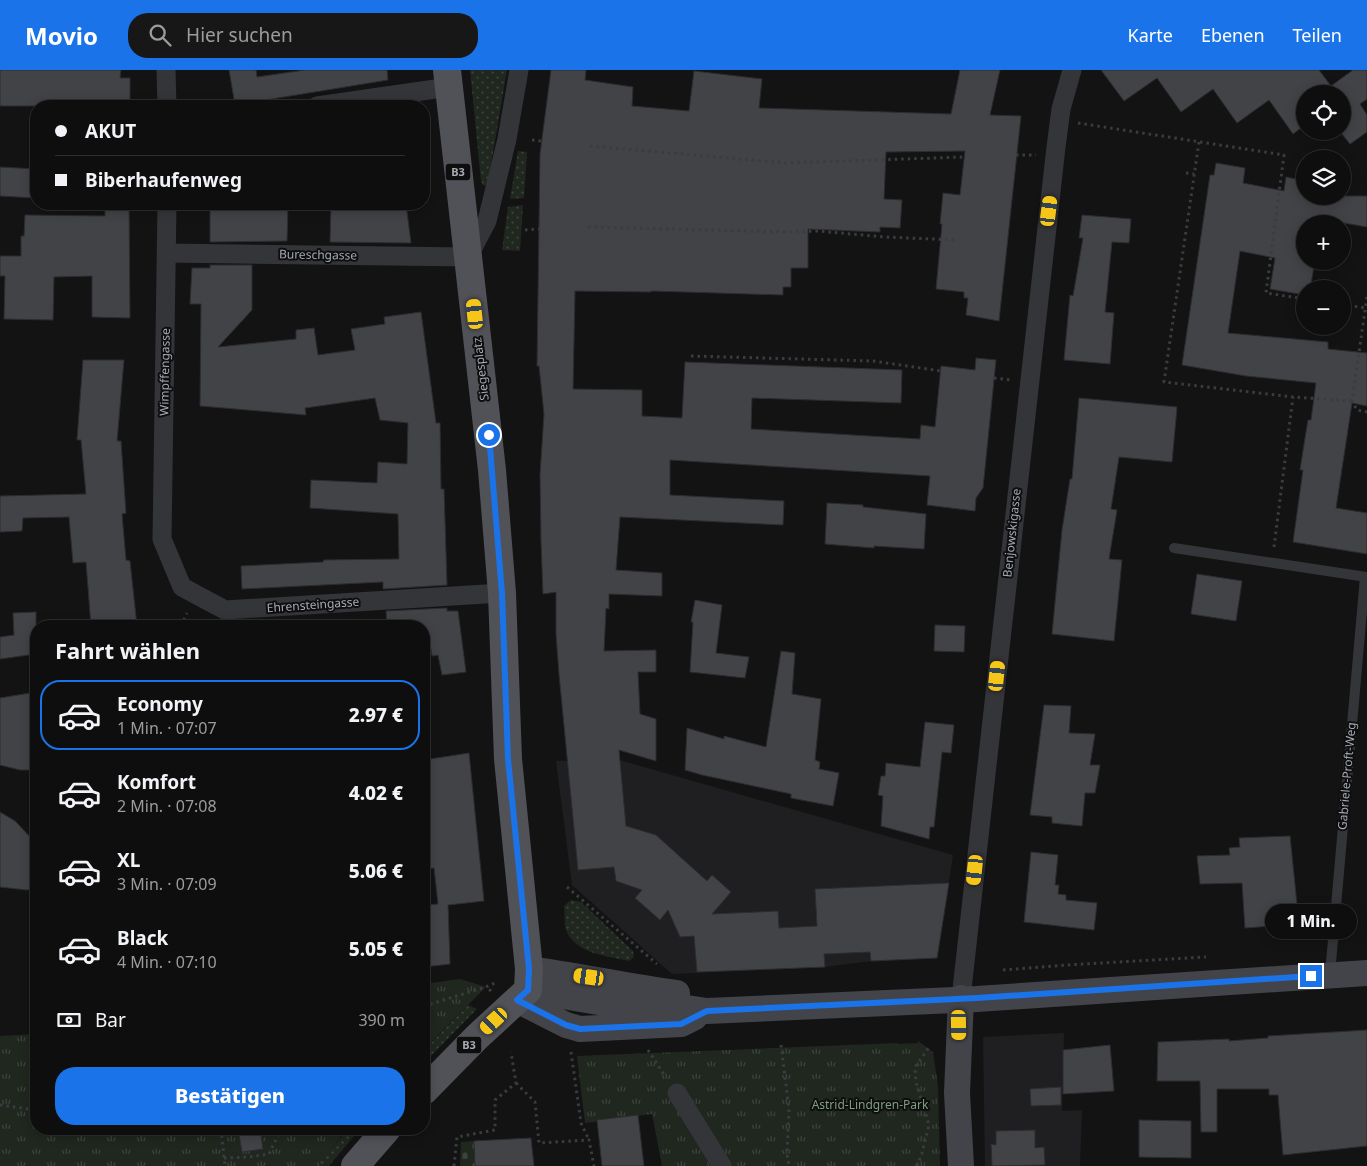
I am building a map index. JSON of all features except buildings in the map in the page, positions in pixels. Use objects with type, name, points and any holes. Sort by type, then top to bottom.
[{"type":"main road","name":"Siegesplatz","points":[[448,78],[492,470],[502,593],[508,759],[525,986]]},
{"type":"main road","points":[[525,986],[566,1025],[580,1029],[681,1024],[707,1011],[977,998],[1367,973]]},
{"type":"main road","points":[[525,986],[680,993],[707,1011]]},
{"type":"main road","name":"B3","points":[[430,1085],[525,986]]},
{"type":"main road","points":[[960,1166],[957,1094],[961,998]]},
{"type":"main road","points":[[355,1166],[382,1135]]},
{"type":"street","points":[[166,70],[167,100]]},
{"type":"street","points":[[468,257],[486,221],[507,139],[518,70]]},
{"type":"street","name":"Benjowskigasse","points":[[961,998],[1061,109],[1072,70]]},
{"type":"street","points":[[346,100],[448,78]]},
{"type":"street","name":"Wimpffengasse","points":[[162,539],[168,254],[167,210]]},
{"type":"street","name":"Bureschgasse","points":[[168,254],[468,257]]},
{"type":"street","name":"Ehrensteingasse","points":[[162,539],[182,587],[225,610],[502,593]]},
{"type":"street","points":[[677,1093],[722,1166]]},
{"type":"lane","name":"Gabriele-Proft-Weg","points":[[1174,548],[1366,577],[1330,975]]},
{"type":"path","points":[[1060,120],[1284,155],[1266,293],[1296,298]]},
{"type":"path","points":[[532,140],[542,141]]},
{"type":"path","points":[[1199,142],[1164,382],[1293,397],[1352,401]]},
{"type":"path","points":[[590,146],[786,163],[964,157]]},
{"type":"path","points":[[1016,155],[1036,155]]},
{"type":"path","points":[[1186,173],[1194,174]]},
{"type":"path","points":[[588,227],[787,232],[818,231],[885,237],[957,240]]},
{"type":"path","points":[[525,230],[539,229]]},
{"type":"path","points":[[1367,297],[1352,401],[1357,410],[1367,412]]},
{"type":"path","points":[[1351,306],[1365,308]]},
{"type":"path","points":[[691,356],[873,361],[941,371]]},
{"type":"path","points":[[994,378],[1012,381]]},
{"type":"path","points":[[1272,563],[1293,397]]},
{"type":"path","points":[[567,887],[660,966]]},
{"type":"path","points":[[999,971],[1214,956]]},
{"type":"path","points":[[430,1004],[493,984]]},
{"type":"path","points":[[486,987],[490,990]]},
{"type":"path","points":[[781,1045],[788,1109],[787,1154],[790,1166]]},
{"type":"path","points":[[916,1166],[921,1158],[929,1125],[916,1082],[915,1067],[930,1046]]},
{"type":"path","points":[[647,1049],[677,1093]]},
{"type":"path","points":[[511,1052],[516,1084],[535,1102],[539,1143],[589,1140]]},
{"type":"path","points":[[571,1052],[581,1123],[589,1140],[594,1166]]},
{"type":"path","points":[[454,1166],[457,1138],[495,1130],[495,1100],[516,1084]]},
{"type":"path","points":[[0,1104],[30,1109]]},
{"type":"path","points":[[221,1135],[225,1166]]},
{"type":"path","points":[[224,1158],[269,1154],[278,1135]]},
{"type":"shaded area","points":[[616,759],[953,855],[937,958],[871,961],[825,967],[672,974],[572,885],[556,761]]},
{"type":"shaded area","points":[[1064,1033],[1062,1111],[1082,1110],[1080,1166],[985,1166],[983,1037]]},
{"type":"green space","points":[[470,70],[507,70],[488,182],[485,186],[481,181]]},
{"type":"green space","points":[[518,151],[527,152],[524,198],[510,199]]},
{"type":"green space","points":[[523,205],[520,251],[502,250],[508,207]]},
{"type":"green space","points":[[571,900],[581,902],[633,951],[634,957],[629,961],[593,953],[584,949],[570,938],[566,930],[564,906]]},
{"type":"green space","points":[[460,979],[486,987],[430,1043],[430,983]]},
{"type":"green space","points":[[468,1005],[477,1009],[430,1057],[430,1044]]},
{"type":"green space","points":[[30,1034],[30,1135],[342,1135],[319,1166],[0,1166],[0,1036]]},
{"type":"green space","name":"Astrid-Lindgren-Park","points":[[918,1041],[933,1052],[938,1086],[940,1166],[662,1166],[652,1114],[585,1123],[577,1056],[898,1044],[918,1043]]},
{"type":"green space","points":[[343,1135],[355,1135],[329,1166],[317,1166]]},
{"type":"green space","points":[[474,1141],[475,1166],[460,1166],[461,1142]]},
{"type":"route","points":[[489,435],[502,593],[508,759],[529,969],[528,990],[517,1000],[566,1025],[580,1029],[681,1024],[707,1011],[977,998],[1311,976]]}]
